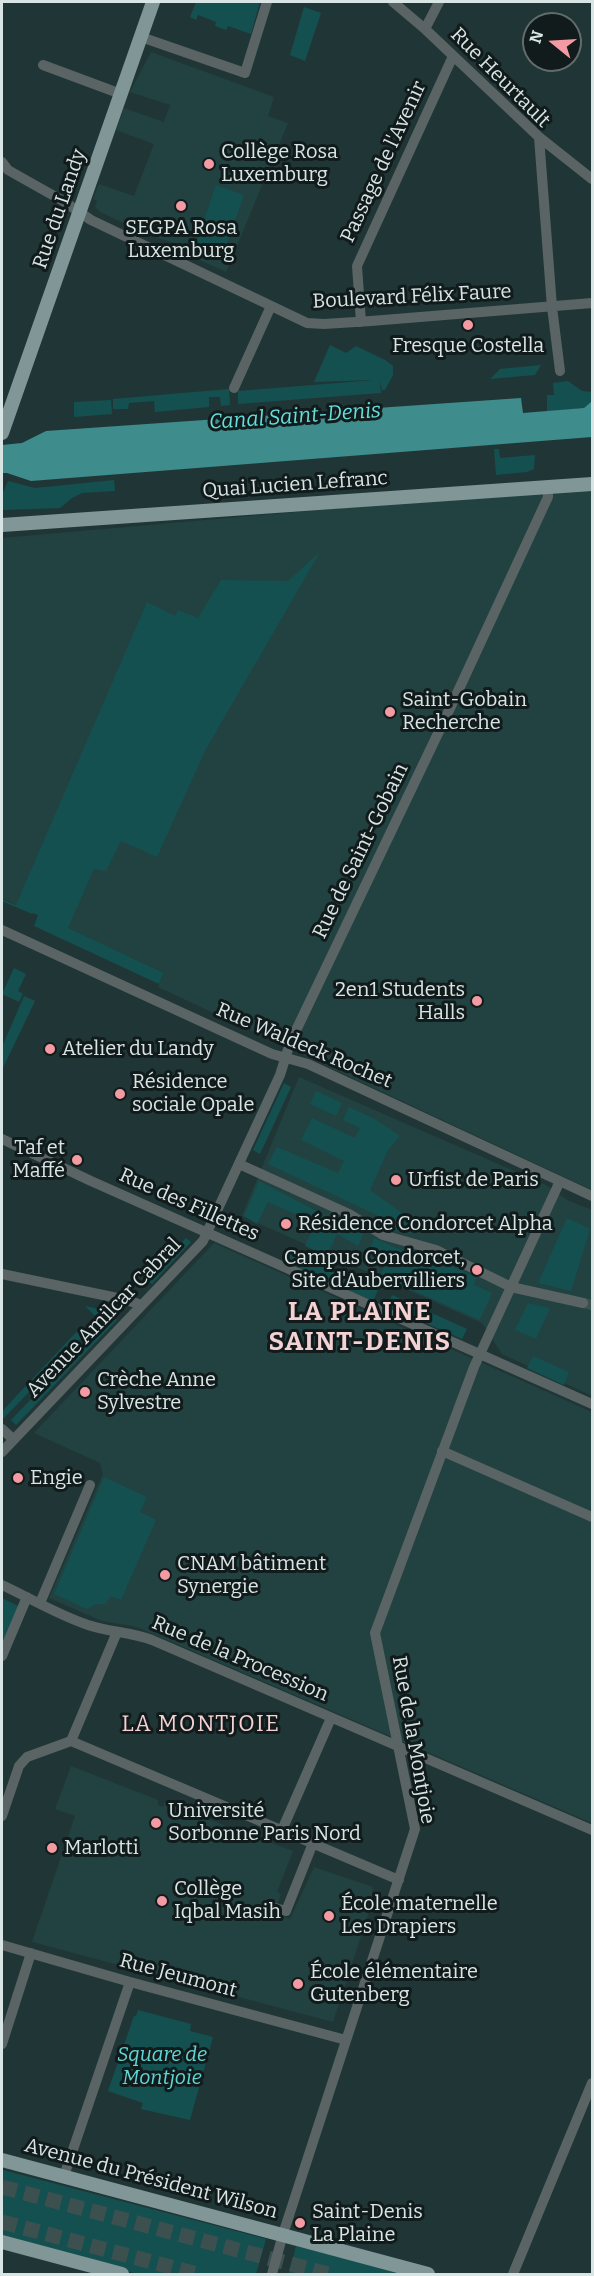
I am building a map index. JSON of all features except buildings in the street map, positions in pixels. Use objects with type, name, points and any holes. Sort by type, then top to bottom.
[{"type":"main road","name":"Rue du Landy","points":[[2,432],[153,2]]},
{"type":"main road","name":"Quai Lucien Lefranc","points":[[2,525],[592,484]]},
{"type":"main road","name":"Avenue du Président Wilson","points":[[2,2160],[428,2274]]},
{"type":"main road","points":[[2,2242],[122,2274]]},
{"type":"street","points":[[141,37],[245,73],[267,2]]},
{"type":"street","name":"Rue Heurtault","points":[[393,2],[425,29],[539,137],[552,307]]},
{"type":"street","points":[[425,29],[439,2]]},
{"type":"street","name":"Passage de l'Avenir","points":[[361,322],[357,266],[453,56]]},
{"type":"street","points":[[43,65],[121,94]]},
{"type":"street","points":[[539,137],[592,179]]},
{"type":"street","name":"Boulevard Félix Faure","points":[[2,162],[8,170],[91,220],[307,323],[361,322],[592,303]]},
{"type":"street","points":[[234,387],[271,306]]},
{"type":"street","points":[[552,307],[560,371]]},
{"type":"street","name":"Rue de Saint-Gobain","points":[[206,1233],[280,1075],[290,1043],[548,497],[548,486]]},
{"type":"street","name":"Rue Waldeck Rochet","points":[[2,930],[272,1054],[308,1064],[592,1196]]},
{"type":"street","name":"Rue des Fillettes","points":[[2,1139],[206,1233],[592,1404]]},
{"type":"street","points":[[239,1164],[349,1214],[383,1234],[436,1250],[511,1287],[583,1303]]},
{"type":"street","name":"Rue de la Montjoie","points":[[272,2274],[415,1829],[375,1633],[480,1353],[560,1181]]},
{"type":"street","name":"Avenue Amilcar Cabral","points":[[2,1452],[203,1241],[206,1233]]},
{"type":"street","points":[[2,1274],[127,1300],[141,1305]]},
{"type":"street","points":[[2,1429],[13,1439]]},
{"type":"street","points":[[442,1451],[592,1517]]},
{"type":"street","points":[[40,1603],[90,1485]]},
{"type":"street","name":"Rue de la Procession","points":[[2,1585],[87,1625],[135,1634],[152,1640],[331,1718],[398,1744],[592,1830]]},
{"type":"street","points":[[2,1656],[27,1597]]},
{"type":"street","points":[[71,1741],[117,1632]]},
{"type":"street","points":[[285,1832],[331,1718]]},
{"type":"street","points":[[2,1816],[19,1766],[27,1757],[71,1741],[399,1880]]},
{"type":"street","points":[[275,1908],[286,1911],[313,1843]]},
{"type":"street","name":"Rue Jeumont","points":[[2,1945],[346,2040]]},
{"type":"street","points":[[2,2044],[32,1953]]},
{"type":"street","points":[[64,2176],[130,1982]]},
{"type":"street","points":[[513,2274],[592,2084]]},
{"type":"shaded area","name":"Collège Rosa Luxemburg","points":[[151,52],[274,97],[268,116],[288,123],[226,272],[189,255],[191,249],[147,234],[100,212],[95,207],[97,201],[93,199],[99,184],[134,196],[154,144],[116,130],[124,108],[164,122],[170,105],[130,92]]},
{"type":"shaded area","points":[[592,486],[592,1190],[158,987],[164,973],[2,898],[2,538]]},
{"type":"shaded area","name":"Campus Condorcet, Site d'Aubervilliers","points":[[299,1077],[544,1184],[569,1201],[592,1210],[592,1396],[502,1354],[482,1323],[242,1216]]},
{"type":"shaded area","points":[[214,1243],[592,1412],[592,1823],[137,1627],[102,1621],[49,1598],[103,1474],[100,1463],[34,1433]]},
{"type":"shaded area","points":[[71,1766],[158,1800],[158,1805],[163,1807],[165,1802],[239,1831],[239,1837],[245,1839],[247,1834],[293,1851],[277,1892],[281,1894],[274,1913],[290,1919],[314,1867],[373,1887],[372,1892],[375,1893],[333,2022],[32,1942],[75,1816],[55,1809]]},
{"type":"green space","points":[[196,2],[260,2],[251,34],[228,26],[226,30],[215,26],[216,22],[198,15],[196,20],[190,17]]},
{"type":"green space","points":[[304,7],[321,13],[305,61],[290,55]]},
{"type":"green space","points":[[216,185],[244,195],[223,255],[195,246]]},
{"type":"green space","points":[[330,345],[346,353],[356,346],[393,366],[393,375],[385,390],[382,390],[380,381],[381,393],[238,404],[238,391],[374,380],[314,382]]},
{"type":"green space","points":[[541,365],[535,375],[490,379],[500,369]]},
{"type":"green space","points":[[568,381],[582,391],[592,392],[592,401],[584,408],[547,412],[547,395],[554,395],[553,383]]},
{"type":"green space","points":[[229,389],[230,405],[221,406],[220,397],[209,397],[209,407],[155,412],[154,401],[129,403],[128,409],[113,409],[113,399]]},
{"type":"green space","points":[[111,400],[112,414],[74,417],[74,402]]},
{"type":"green space","points":[[494,449],[499,449],[500,458],[535,455],[534,469],[527,472],[496,475]]},
{"type":"green space","points":[[114,480],[115,491],[82,493],[60,508],[2,510],[2,495],[8,481],[35,488]]},
{"type":"green space","points":[[320,552],[206,749],[157,857],[121,841],[106,871],[94,869],[68,928],[164,973],[159,984],[34,926],[38,915],[2,901],[2,899],[16,905],[147,602],[175,616],[178,610],[198,618],[221,580],[288,581]]},
{"type":"green space","points":[[14,968],[26,974],[18,991],[23,994],[19,1002],[2,994]]},
{"type":"green space","points":[[24,996],[35,1001],[2,1070],[2,1047]]},
{"type":"green space","points":[[284,1083],[291,1087],[260,1154],[253,1150]]},
{"type":"green space","points":[[316,1091],[342,1103],[336,1116],[310,1104]]},
{"type":"green space","points":[[349,1107],[375,1119],[400,1136],[388,1150],[370,1190],[417,1224],[413,1233],[386,1230],[376,1222],[377,1215],[268,1164],[277,1147],[338,1173],[344,1161],[301,1140],[312,1118],[355,1138],[360,1128],[343,1120]]},
{"type":"green space","points":[[259,1181],[324,1215],[364,1232],[358,1246],[337,1234],[327,1256],[305,1246],[315,1223],[268,1202],[257,1224],[244,1216]]},
{"type":"green space","points":[[567,1218],[590,1229],[571,1291],[538,1283]]},
{"type":"green space","points":[[186,1238],[191,1242],[152,1284],[146,1279]]},
{"type":"green space","points":[[374,1238],[403,1251],[408,1248],[420,1252],[424,1260],[434,1264],[451,1265],[476,1278],[474,1285],[492,1293],[480,1320],[380,1276],[388,1257],[370,1250]]},
{"type":"green space","points":[[290,1249],[379,1288],[373,1301],[284,1262]]},
{"type":"green space","points":[[392,1295],[467,1329],[462,1339],[387,1306]]},
{"type":"green space","points":[[528,1303],[550,1308],[536,1339],[515,1330]]},
{"type":"green space","points":[[85,1306],[95,1308],[103,1315],[4,1418],[2,1417],[2,1412],[7,1406],[81,1327],[84,1328],[96,1317]]},
{"type":"green space","points":[[111,1316],[117,1320],[16,1425],[11,1420]]},
{"type":"green space","points":[[533,1356],[569,1372],[564,1385],[527,1368]]},
{"type":"green space","points":[[104,1477],[147,1497],[140,1512],[156,1520],[121,1600],[110,1596],[106,1604],[96,1604],[87,1609],[54,1594]]},
{"type":"green space","points":[[2,1598],[20,1607],[2,1650]]},
{"type":"green space","name":"Square de Montjoie","points":[[138,2010],[191,2024],[190,2031],[213,2037],[190,2120],[141,2109],[143,2103],[108,2091]]},
{"type":"green space","points":[[3,2170],[266,2239],[256,2274],[138,2274],[2,2237]]},
{"type":"green space","points":[[296,2246],[406,2274],[289,2274]]},
{"type":"water","name":"Canal Saint-Denis","points":[[521,398],[523,413],[584,408],[592,401],[592,437],[31,481],[2,473],[2,445],[22,443],[46,431]]},
{"type":"tunnel","points":[[583,1303],[592,1305]]},
{"type":"tunnel","points":[[2,2187],[328,2274]]},
{"type":"tunnel","points":[[2,2222],[197,2274]]},
{"type":"place","name":"Collège Rosa Luxemburg","points":[[209,164]]},
{"type":"place","name":"SEGPA Rosa Luxemburg","points":[[181,206]]},
{"type":"place","name":"Fresque Costella","points":[[468,325]]},
{"type":"place","name":"Saint-Gobain Recherche","points":[[390,712]]},
{"type":"place","name":"2en1 Students Halls","points":[[477,1001]]},
{"type":"place","name":"Atelier du Landy","points":[[50,1049]]},
{"type":"place","name":"Résidence sociale Opale","points":[[120,1094]]},
{"type":"place","name":"Taf et Maffé","points":[[77,1160]]},
{"type":"place","name":"Urfist de Paris","points":[[396,1180]]},
{"type":"place","name":"Résidence Condorcet Alpha","points":[[286,1224]]},
{"type":"place","name":"Campus Condorcet, Site d'Aubervilliers","points":[[477,1270]]},
{"type":"place","name":"Crèche Anne Sylvestre","points":[[85,1392]]},
{"type":"place","name":"Engie","points":[[18,1478]]},
{"type":"place","name":"CNAM bâtiment Synergie","points":[[165,1575]]},
{"type":"place","name":"Université Sorbonne Paris Nord","points":[[156,1823]]},
{"type":"place","name":"Marlotti","points":[[52,1848]]},
{"type":"place","name":"Collège Iqbal Masih","points":[[162,1901]]},
{"type":"place","name":"École maternelle Les Drapiers","points":[[329,1916]]},
{"type":"place","name":"École élémentaire Gutenberg","points":[[298,1984]]},
{"type":"place","name":"Saint-Denis La Plaine","points":[[300,2223]]},
{"type":"district","name":"LA PLAINE SAINT-DENIS","points":[[360,1328]]},
{"type":"district","name":"LA MONTJOIE","points":[[201,1725]]}]
